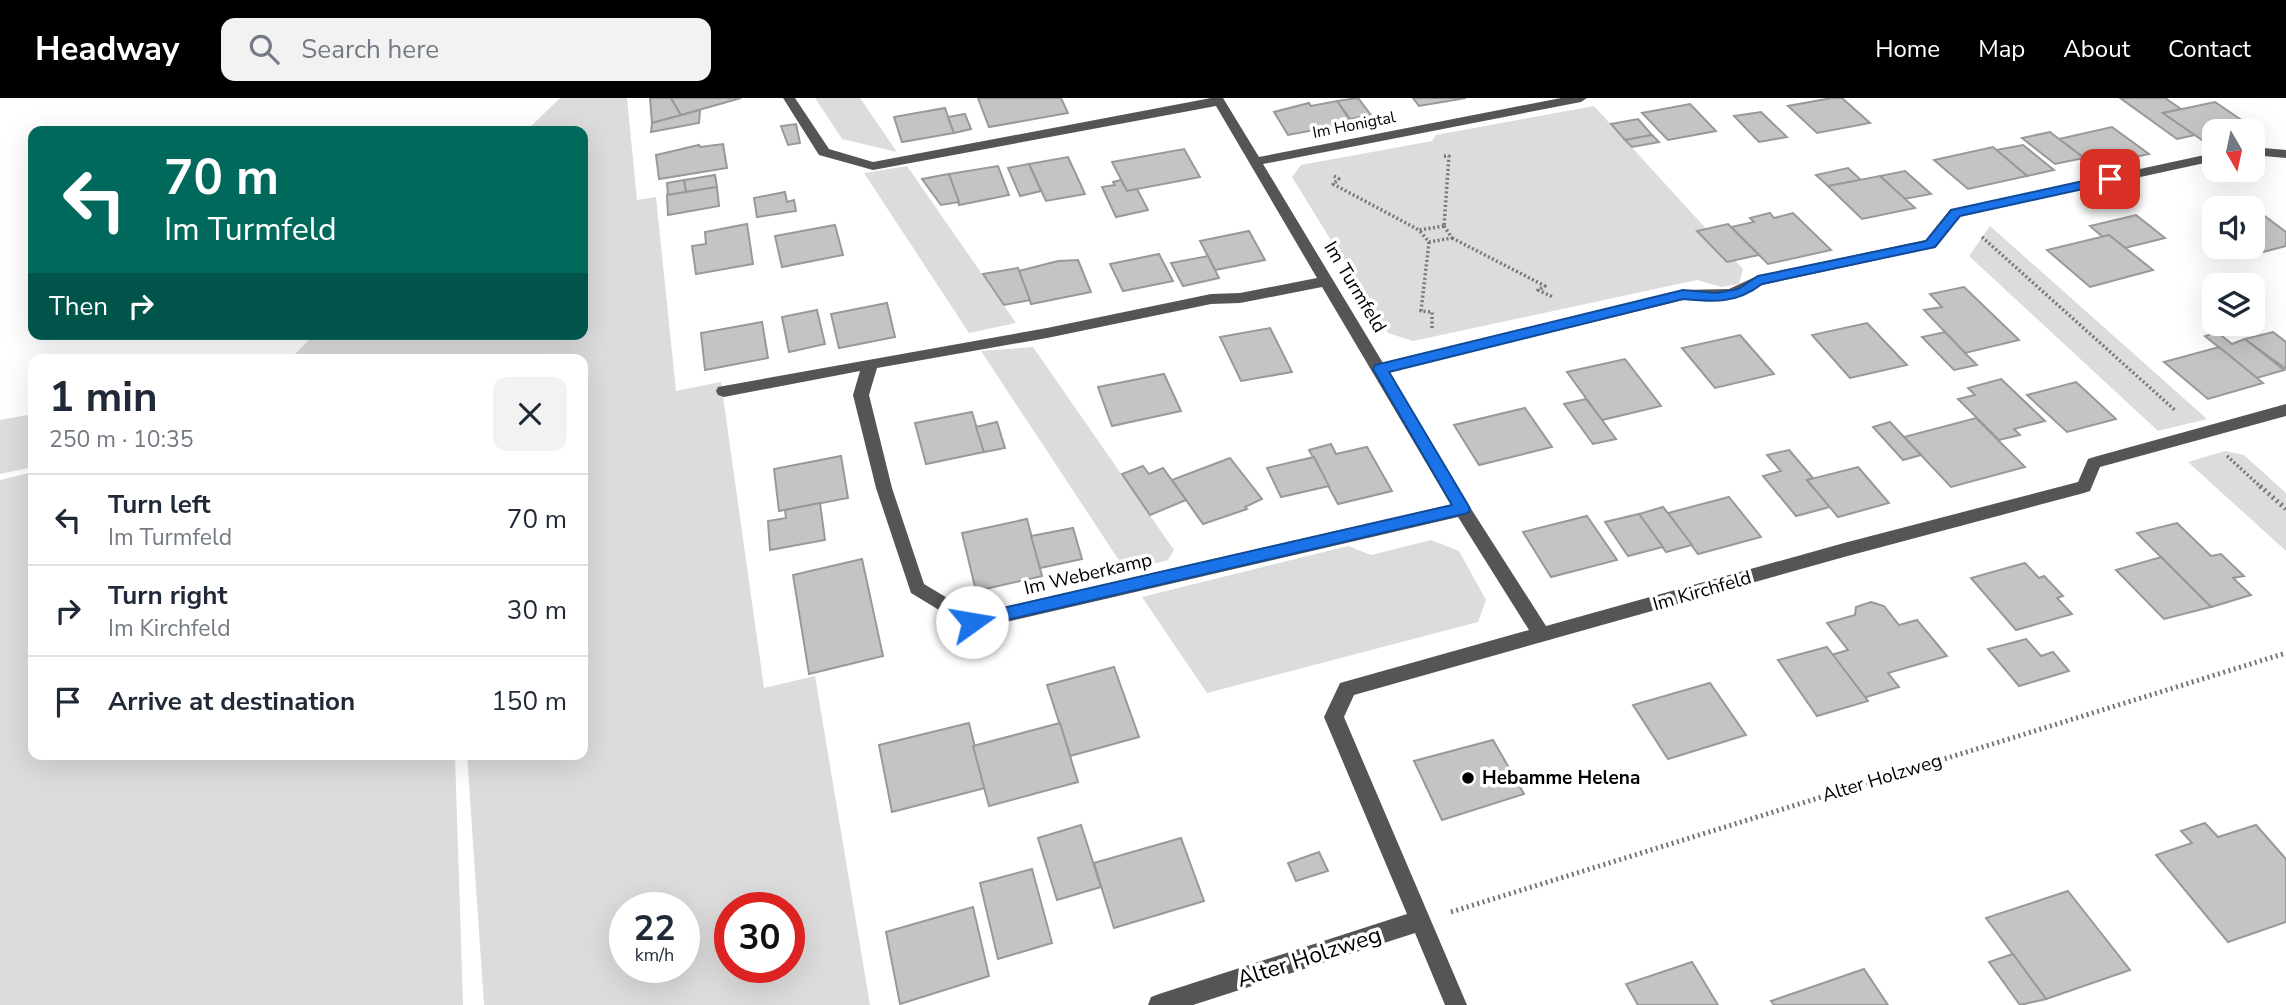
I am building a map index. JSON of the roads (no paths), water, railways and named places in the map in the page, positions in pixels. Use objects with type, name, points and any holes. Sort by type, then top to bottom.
[{"type":"street","name":"Im Turmfeld","points":[[789,98],[824,152],[873,166],[1218,100],[1462,509],[1543,636]]},
{"type":"street","name":"Im Honigtal","points":[[1256,161],[1581,98]]},
{"type":"street","points":[[2265,152],[2286,154]]},
{"type":"street","points":[[1380,369],[1581,318],[1683,295],[1716,298],[1742,292],[1758,281],[1931,244],[1955,213],[2202,160]]},
{"type":"street","points":[[724,391],[1047,333],[1211,299],[1240,298],[1327,281]]},
{"type":"street","name":"Im Weberkamp","points":[[870,364],[860,396],[884,488],[917,588],[972,622],[1462,509]]},
{"type":"street","name":"Im Kirchfeld","points":[[1456,1005],[1334,716],[1347,689],[1844,550],[2084,487],[2094,463],[2286,410]]},
{"type":"street","name":"Alter Holzweg","points":[[1159,1005],[1419,921]]},
{"type":"place","name":"Hebamme Helena","points":[[1468,778]]}]
